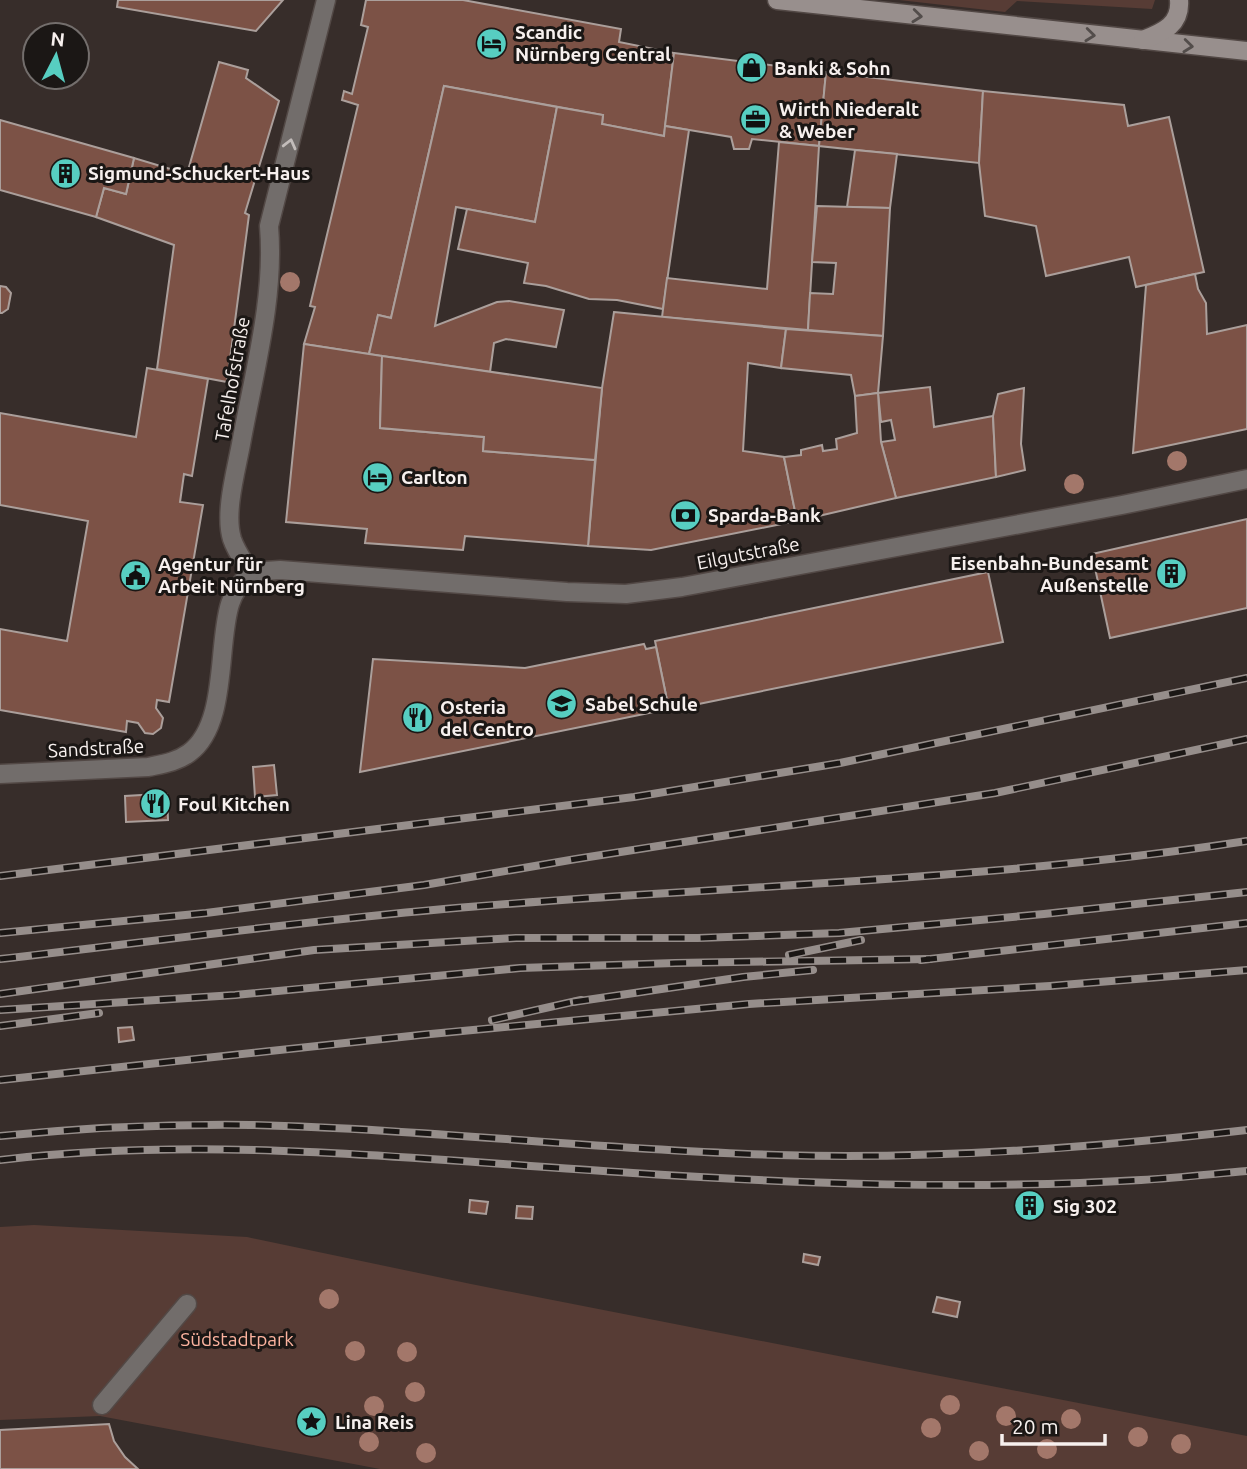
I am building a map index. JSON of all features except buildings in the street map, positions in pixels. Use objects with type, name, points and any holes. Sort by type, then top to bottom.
[{"type":"main road","points":[[777,0],[1247,51]]},
{"type":"main road","points":[[1140,41],[1171,26],[1178,17],[1179,0]]},
{"type":"street","name":"Tafelhofstraße","points":[[250,572],[232,540],[230,522],[234,485],[272,259],[269,226],[326,0]]},
{"type":"street","name":"Eilgutstraße","points":[[250,572],[280,570],[626,594],[682,587],[1247,479]]},
{"type":"street","name":"Sandstraße","points":[[0,774],[148,767],[171,763],[191,753],[204,736],[213,716],[229,605],[237,587],[250,572]]},
{"type":"street","points":[[102,1405],[187,1304]]},
{"type":"green space","points":[[899,0],[1155,0],[1152,9],[1017,1],[1005,12]]},
{"type":"green space","name":"Südstadtpark","points":[[34,1225],[247,1237],[471,1284],[1247,1436],[1247,1469],[380,1469],[100,1416],[0,1420],[0,1227]]},
{"type":"railway","points":[[0,876],[634,797],[840,763],[1247,678]]},
{"type":"railway","points":[[0,933],[206,913],[424,885],[995,793],[1247,739]]},
{"type":"railway","points":[[0,959],[388,914],[1047,866],[1247,841]]},
{"type":"railway","points":[[0,994],[314,950],[516,938],[698,938],[839,933],[1247,892]]},
{"type":"railway","points":[[921,960],[1247,923]]},
{"type":"railway","points":[[789,955],[861,940]]},
{"type":"railway","points":[[0,1010],[235,995],[520,968],[930,959]]},
{"type":"railway","points":[[573,1002],[743,977],[813,970]]},
{"type":"railway","points":[[0,1080],[420,1035],[749,1004],[1050,986],[1247,970]]},
{"type":"railway","points":[[492,1020],[581,1000]]},
{"type":"railway","points":[[0,1026],[99,1013]]},
{"type":"railway","points":[[0,1136],[125,1127],[251,1125],[646,1149],[777,1155],[895,1156],[1013,1151],[1247,1130]]},
{"type":"railway","points":[[0,1160],[158,1150],[316,1152],[760,1180],[950,1185],[1077,1183],[1247,1171]]},
{"type":"place","name":"Scandic Nürnberg Central","points":[[492,43]]},
{"type":"place","name":"Banki & Sohn","points":[[751,68]]},
{"type":"place","name":"Wirth Niederalt & Weber","points":[[756,120]]},
{"type":"place","name":"Sigmund-Schuckert-Haus","points":[[65,173]]},
{"type":"place","name":"Carlton","points":[[378,477]]},
{"type":"place","name":"Sparda-Bank","points":[[685,515]]},
{"type":"place","name":"Eisenbahn-Bundesamt Außenstelle","points":[[1172,574]]},
{"type":"place","name":"Agentur für Arbeit Nürnberg","points":[[135,575]]},
{"type":"place","name":"Sabel Schule","points":[[562,704]]},
{"type":"place","name":"Osteria del Centro","points":[[417,718]]},
{"type":"place","name":"Foul Kitchen","points":[[155,804]]},
{"type":"place","name":"Sig 302","points":[[1030,1206]]},
{"type":"place","name":"Lina Reis","points":[[312,1422]]}]
